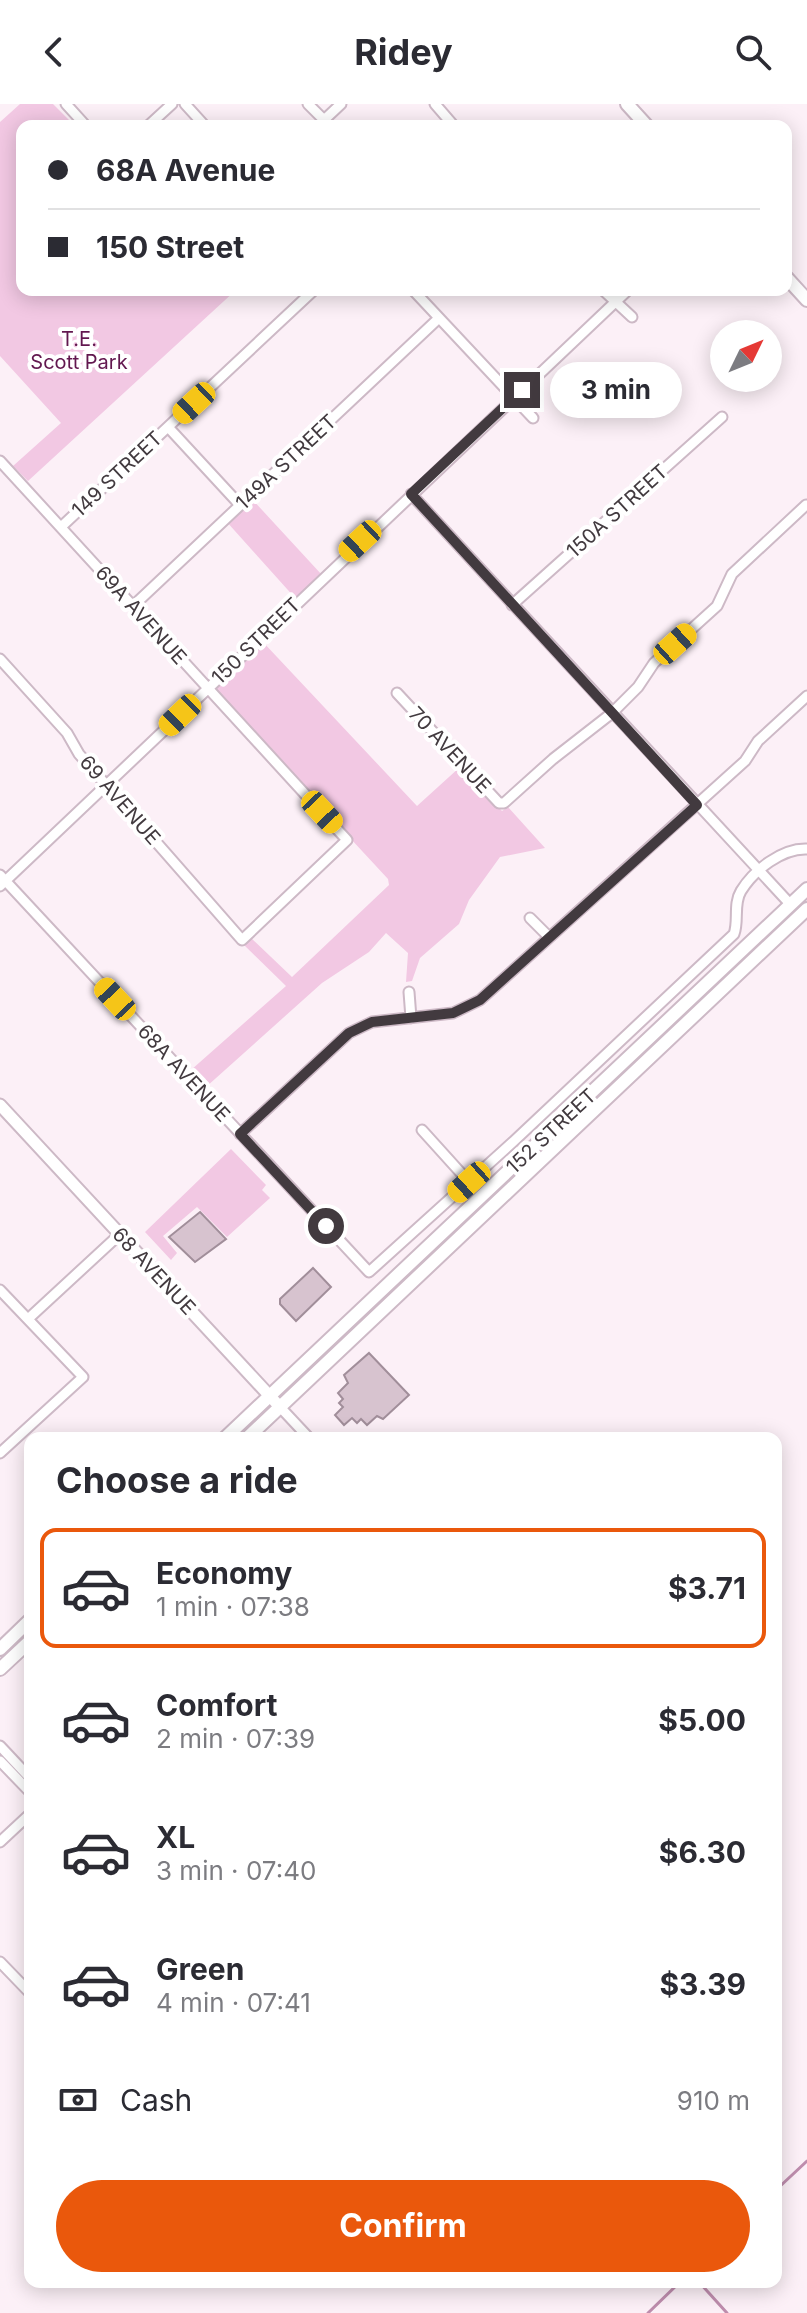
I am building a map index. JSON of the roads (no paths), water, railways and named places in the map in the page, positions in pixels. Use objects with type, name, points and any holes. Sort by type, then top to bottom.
[{"type":"main road","points":[[627,104],[642,120]]},
{"type":"main road","points":[[792,283],[807,299]]},
{"type":"main road","name":"152 STREET","points":[[231,1432],[807,889]]},
{"type":"main road","points":[[748,965],[759,947],[789,915],[791,905]]},
{"type":"main road","name":"152 STREET","points":[[253,1432],[807,909]]},
{"type":"main road","points":[[0,1649],[24,1626]]},
{"type":"main road","points":[[0,1669],[24,1647]]},
{"type":"street","points":[[66,104],[81,120]]},
{"type":"street","points":[[155,120],[172,104]]},
{"type":"street","points":[[185,104],[200,120]]},
{"type":"street","points":[[308,104],[324,120],[341,104]]},
{"type":"street","points":[[435,104],[449,120]]},
{"type":"street","name":"149 STREET","points":[[61,527],[308,296]]},
{"type":"street","points":[[419,296],[533,418]]},
{"type":"street","points":[[610,296],[632,317]]},
{"type":"street","name":"150 STREET","points":[[2,880],[106,786],[621,296]]},
{"type":"street","name":"149A STREET","points":[[133,606],[439,318]]},
{"type":"street","name":"150A STREET","points":[[512,605],[722,417]]},
{"type":"street","points":[[168,427],[240,505]]},
{"type":"street","name":"69A AVENUE","points":[[0,461],[347,840],[242,940]]},
{"type":"street","points":[[411,494],[791,905]]},
{"type":"street","points":[[612,713],[638,687],[654,663],[717,606],[732,574],[806,505]]},
{"type":"street","name":"69 AVENUE","points":[[0,659],[67,733],[79,754],[106,786],[242,940]]},
{"type":"street","name":"70 AVENUE","points":[[397,693],[499,803],[504,803],[553,759],[612,713]]},
{"type":"street","points":[[240,1134],[349,1033],[372,1022],[453,1013],[480,1000],[697,805],[807,696]]},
{"type":"street","points":[[422,1130],[469,1182],[734,934],[741,891],[759,872],[783,851],[807,849]]},
{"type":"street","name":"68A AVENUE","points":[[2,880],[369,1272],[469,1182]]},
{"type":"street","points":[[530,918],[549,937]]},
{"type":"street","points":[[409,992],[411,1018]]},
{"type":"street","name":"68 AVENUE","points":[[0,1105],[303,1432]]},
{"type":"street","points":[[28,1319],[120,1234]]},
{"type":"street","points":[[0,1290],[83,1377],[0,1453]]},
{"type":"street","points":[[0,1746],[24,1772]]},
{"type":"street","points":[[0,1761],[24,1786]]},
{"type":"street","points":[[0,1842],[24,1820]]},
{"type":"street","points":[[0,1962],[24,1987]]},
{"type":"waterway","points":[[782,2184],[807,2161]]},
{"type":"waterway","points":[[648,2313],[674,2288]]},
{"type":"waterway","points":[[704,2288],[727,2313]]},
{"type":"park label","name":"T.E. Scott Park","points":[[79,350]]}]
